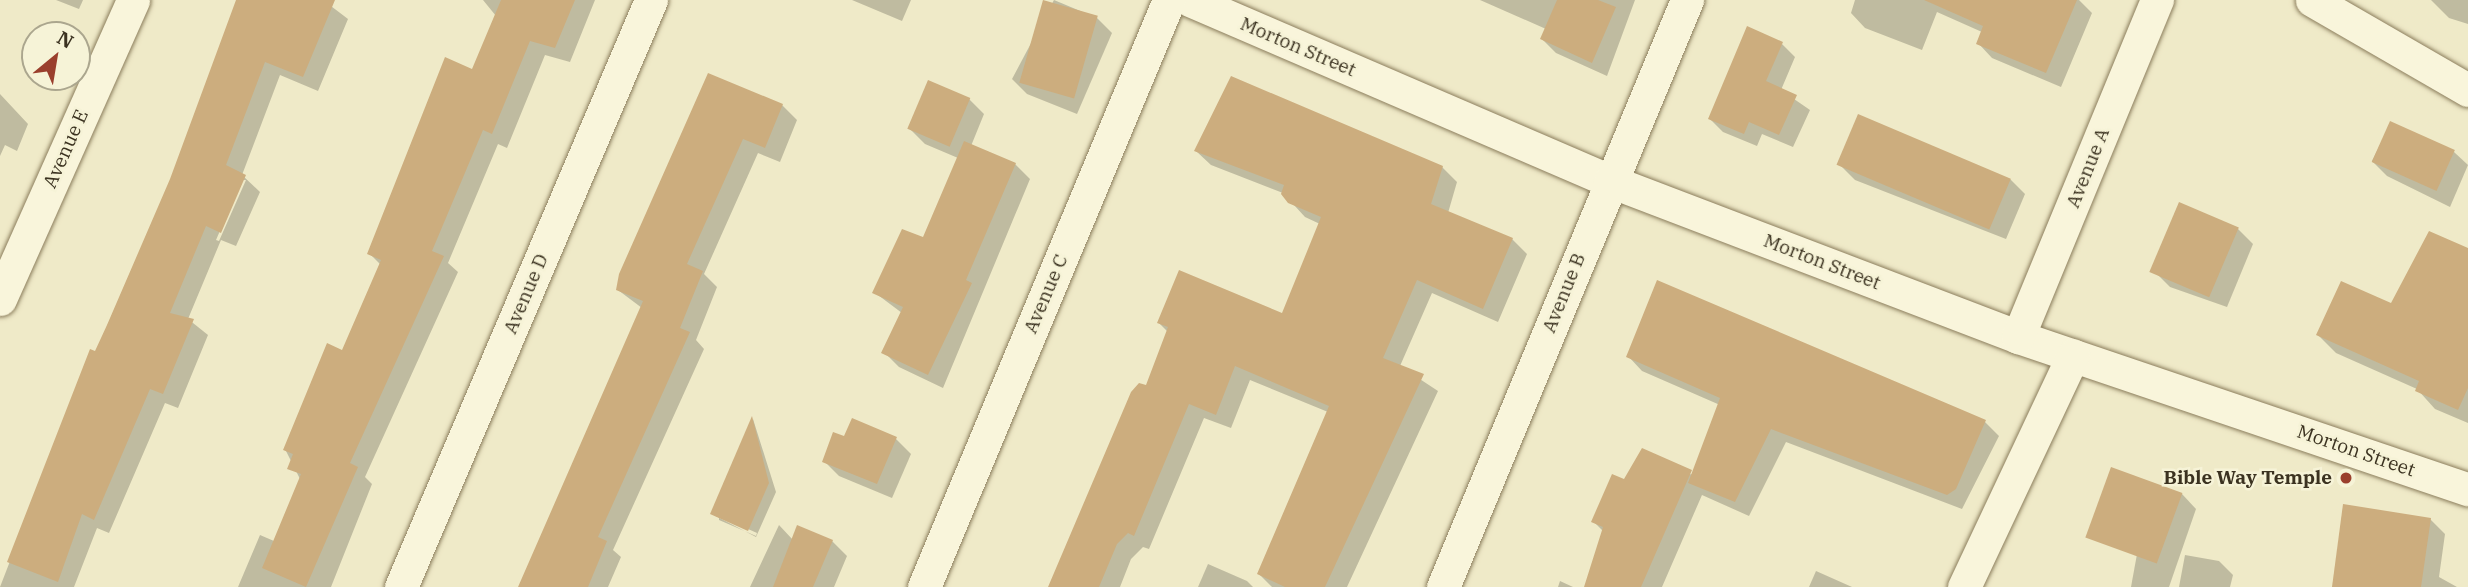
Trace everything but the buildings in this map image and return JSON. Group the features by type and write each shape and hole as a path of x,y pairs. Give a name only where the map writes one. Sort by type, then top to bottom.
{"street":[{"name":"Avenue E","path":"0,299 133,0"},
{"name":"Avenue D","path":"401,587 651,0"},
{"name":"Avenue C","path":"924,587 1169,0"},
{"name":"Morton Street","path":"1189,0 1611,181 2018,337 2468,489"},
{"name":"Avenue B","path":"1443,587 1687,0"},
{"name":"Avenue A","path":"2018,337 2157,0"},
{"path":"2312,0 2468,90"},
{"path":"1964,587 2073,355"}],"place":[{"name":"Bible Way Temple","path":"2346,478"}]}
